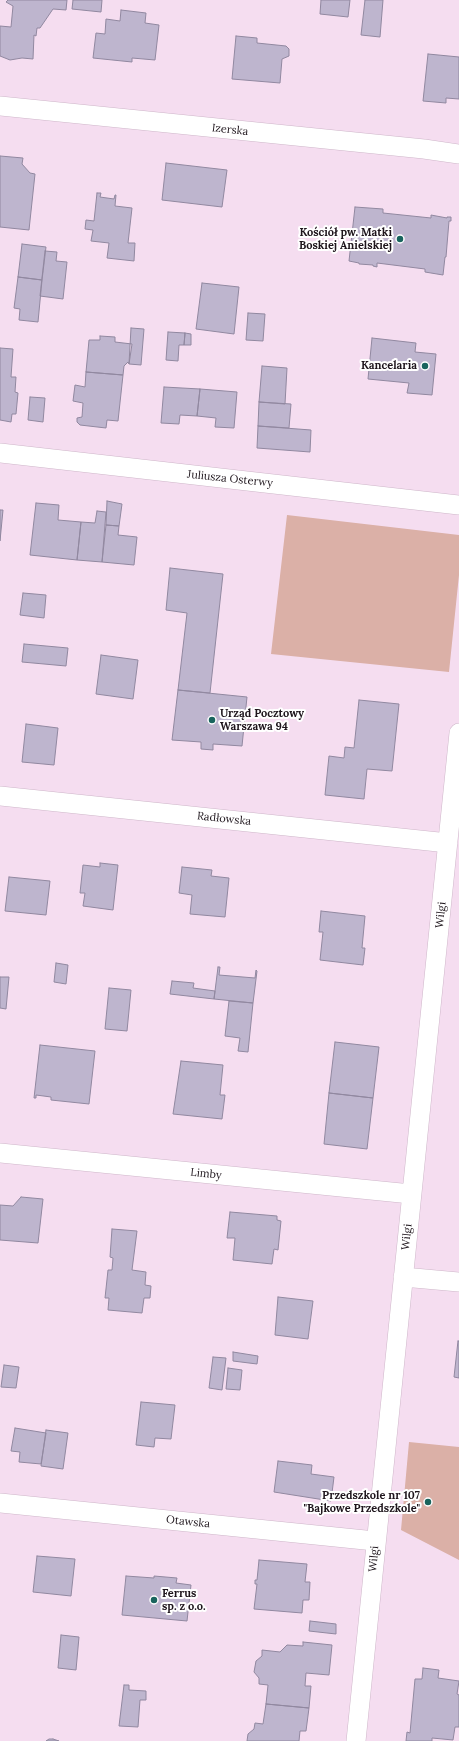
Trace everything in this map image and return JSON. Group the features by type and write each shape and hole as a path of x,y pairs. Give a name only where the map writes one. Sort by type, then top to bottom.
{"street":[{"name":"Izerska","path":"0,106 459,154"},
{"name":"Juliusza Osterwy","path":"0,453 459,505"},
{"name":"Wilgi","path":"356,1741 375,1541 459,733"},
{"name":"Radłowska","path":"0,796 448,843"},
{"name":"Limby","path":"0,1153 412,1194"},
{"path":"403,1276 459,1282"},
{"name":"Otawska","path":"0,1503 375,1541"}],"shaded area":[{"path":"287,515 459,535 459,575 449,672 271,654"},
{"path":"409,1442 459,1447 459,1560 401,1530"}],"building":[{"path":"8,0 67,0 66,10 53,9 40,28 37,28 36,36 34,35 33,59 22,58 10,60 0,56 0,26 11,27 13,6 6,2"},
{"path":"73,0 102,0 101,12 72,9"},
{"path":"321,0 350,0 348,17 320,14"},
{"path":"365,0 383,0 380,37 361,35"},
{"path":"121,10 146,13 145,23 159,25 155,60 132,58 132,62 93,58 96,33 105,34 106,19 120,21"},
{"path":"236,36 257,38 257,43 286,46 289,49 289,56 282,59 280,83 232,79"},
{"path":"428,54 459,57 459,99 446,98 446,103 423,101"},
{"path":"0,156 23,158 22,164 30,173 35,174 29,230 0,227"},
{"path":"166,163 227,170 222,207 162,200"},
{"path":"97,193 101,193 100,197 114,199 116,195 115,206 132,208 128,243 135,243 134,261 107,258 109,243 91,241 93,230 85,229 86,220 94,221"},
{"name":"Kościół pw. Matki Boskiej Anielskiej","path":"355,207 383,209 383,213 431,218 431,215 447,218 451,217 451,221 449,221 443,275 425,272 425,269 377,263 377,267 349,261"},
{"path":"22,244 46,247 42,280 18,277"},
{"path":"45,251 57,252 56,261 67,262 63,299 40,296"},
{"path":"18,277 42,280 38,322 19,320 20,309 14,308"},
{"path":"202,283 239,287 234,334 196,329"},
{"path":"248,313 265,314 263,341 246,340"},
{"path":"131,328 144,329 141,365 129,364"},
{"path":"168,332 185,333 184,345 179,345 178,361 166,360"},
{"path":"185,333 191,334 191,345 184,345"},
{"path":"100,336 115,337 115,342 132,344 129,364 128,362 124,366 123,375 86,372 89,340 100,340"},
{"path":"372,338 416,343 415,352 436,354 432,395 407,393 409,383 368,379"},
{"path":"0,348 13,349 11,377 16,377 15,392 18,393 16,414 12,414 11,422 0,420"},
{"path":"262,366 287,368 285,404 259,402"},
{"path":"86,372 123,375 118,421 107,420 106,428 80,425 77,422 77,418 82,417 83,403 73,401 75,385 85,387"},
{"path":"164,387 200,389 197,416 180,415 179,424 161,423"},
{"path":"200,389 237,392 234,428 215,427 216,418 197,416"},
{"path":"30,397 45,398 43,422 28,420"},
{"path":"259,402 291,404 289,428 258,426"},
{"path":"258,426 311,430 310,452 257,448"},
{"path":"107,501 122,504 119,526 106,525"},
{"path":"36,503 59,505 58,520 81,522 77,560 30,555"},
{"path":"0,510 3,510 0,541"},
{"path":"97,511 106,512 102,562 77,560 81,522 95,523"},
{"path":"106,525 119,526 118,535 137,537 134,565 102,562"},
{"path":"170,568 223,574 210,693 178,690 187,613 166,610"},
{"path":"23,593 46,595 44,618 20,615"},
{"path":"24,644 68,648 66,666 22,662"},
{"path":"101,655 138,660 133,699 96,694"},
{"path":"178,690 247,697 242,746 213,744 213,750 201,749 201,742 172,740"},
{"path":"359,700 399,704 392,771 367,769 364,799 325,795 329,756 344,758 345,747 354,748"},
{"path":"26,724 58,728 54,765 22,762"},
{"path":"100,863 118,865 113,910 83,906 85,893 80,893 83,865 100,867"},
{"path":"182,867 212,870 211,876 229,878 225,917 190,914 192,895 179,893"},
{"path":"9,877 50,881 46,915 5,911"},
{"path":"321,911 365,916 362,948 365,948 363,965 320,960 323,932 319,932"},
{"path":"56,963 68,965 66,984 54,982"},
{"path":"218,967 220,967 219,975 255,978 256,970 257,971 253,1003 214,999"},
{"path":"0,977 9,977 6,1009 0,1008"},
{"path":"172,981 194,983 193,988 215,991 214,999 170,994"},
{"path":"109,988 131,990 127,1031 105,1029"},
{"path":"229,1001 253,1003 248,1052 238,1051 240,1038 225,1036"},
{"path":"335,1042 379,1047 373,1098 329,1093"},
{"path":"40,1045 95,1051 89,1104 51,1100 51,1097 36,1095 36,1098 34,1098"},
{"path":"181,1061 223,1065 220,1095 225,1095 222,1119 173,1114"},
{"path":"329,1093 373,1098 367,1149 324,1144"},
{"path":"21,1197 43,1199 38,1243 0,1240 0,1205 13,1206"},
{"path":"230,1212 277,1216 277,1220 281,1221 278,1250 274,1249 272,1264 233,1260 235,1238 227,1238"},
{"path":"112,1229 137,1231 132,1270 146,1272 145,1285 151,1286 150,1298 144,1298 142,1313 108,1310 109,1298 105,1298 108,1270 112,1270 113,1258 110,1257"},
{"path":"278,1297 313,1301 308,1339 275,1335"},
{"path":"459,1341 459,1378 454,1377"},
{"path":"233,1352 258,1356 257,1364 233,1361"},
{"path":"213,1357 226,1358 222,1390 209,1388"},
{"path":"4,1365 19,1367 16,1388 1,1387"},
{"path":"228,1368 242,1370 240,1390 226,1389"},
{"path":"141,1402 175,1405 171,1439 155,1438 154,1447 136,1445"},
{"path":"15,1428 46,1433 41,1464 19,1462 20,1452 11,1451"},
{"path":"46,1430 68,1433 63,1469 41,1466"},
{"path":"278,1461 312,1465 311,1474 334,1477 331,1501 274,1492"},
{"path":"37,1556 75,1559 71,1596 33,1592"},
{"path":"259,1560 307,1564 305,1582 310,1582 309,1600 303,1600 302,1613 254,1609 257,1584 255,1584 255,1580 257,1580"},
{"path":"126,1576 177,1578 176,1583 191,1585 187,1621 122,1615"},
{"path":"310,1621 336,1624 336,1634 309,1631"},
{"path":"61,1635 79,1637 76,1670 58,1668"},
{"path":"303,1642 332,1645 329,1675 306,1673 305,1686 311,1686 309,1708 266,1704 268,1685 259,1684 259,1678 254,1672 256,1661 262,1656 262,1650 280,1652 287,1645 303,1646"},
{"path":"423,1668 439,1670 438,1678 459,1681 457,1694 459,1695 459,1727 455,1727 453,1740 432,1738 432,1741 406,1741 407,1732 410,1733 415,1679 422,1679"},
{"path":"124,1685 129,1685 129,1690 146,1691 146,1700 140,1700 138,1727 119,1726"},
{"path":"266,1704 309,1708 306,1731 300,1731 299,1741 247,1741 248,1734 254,1729 255,1723 263,1724"},
{"path":"49,1739 59,1741 46,1741"}],"place":[{"name":"Kościół pw. Matki Boskiej Anielskiej","path":"400,239"},
{"name":"Kancelaria","path":"425,366"},
{"name":"Urząd Pocztowy Warszawa 94","path":"212,720"},
{"name":"Przedszkole nr 107 \"Bajkowe Przedszkole\"","path":"428,1502"},
{"name":"Ferrus sp. z o.o.","path":"154,1600"}]}
